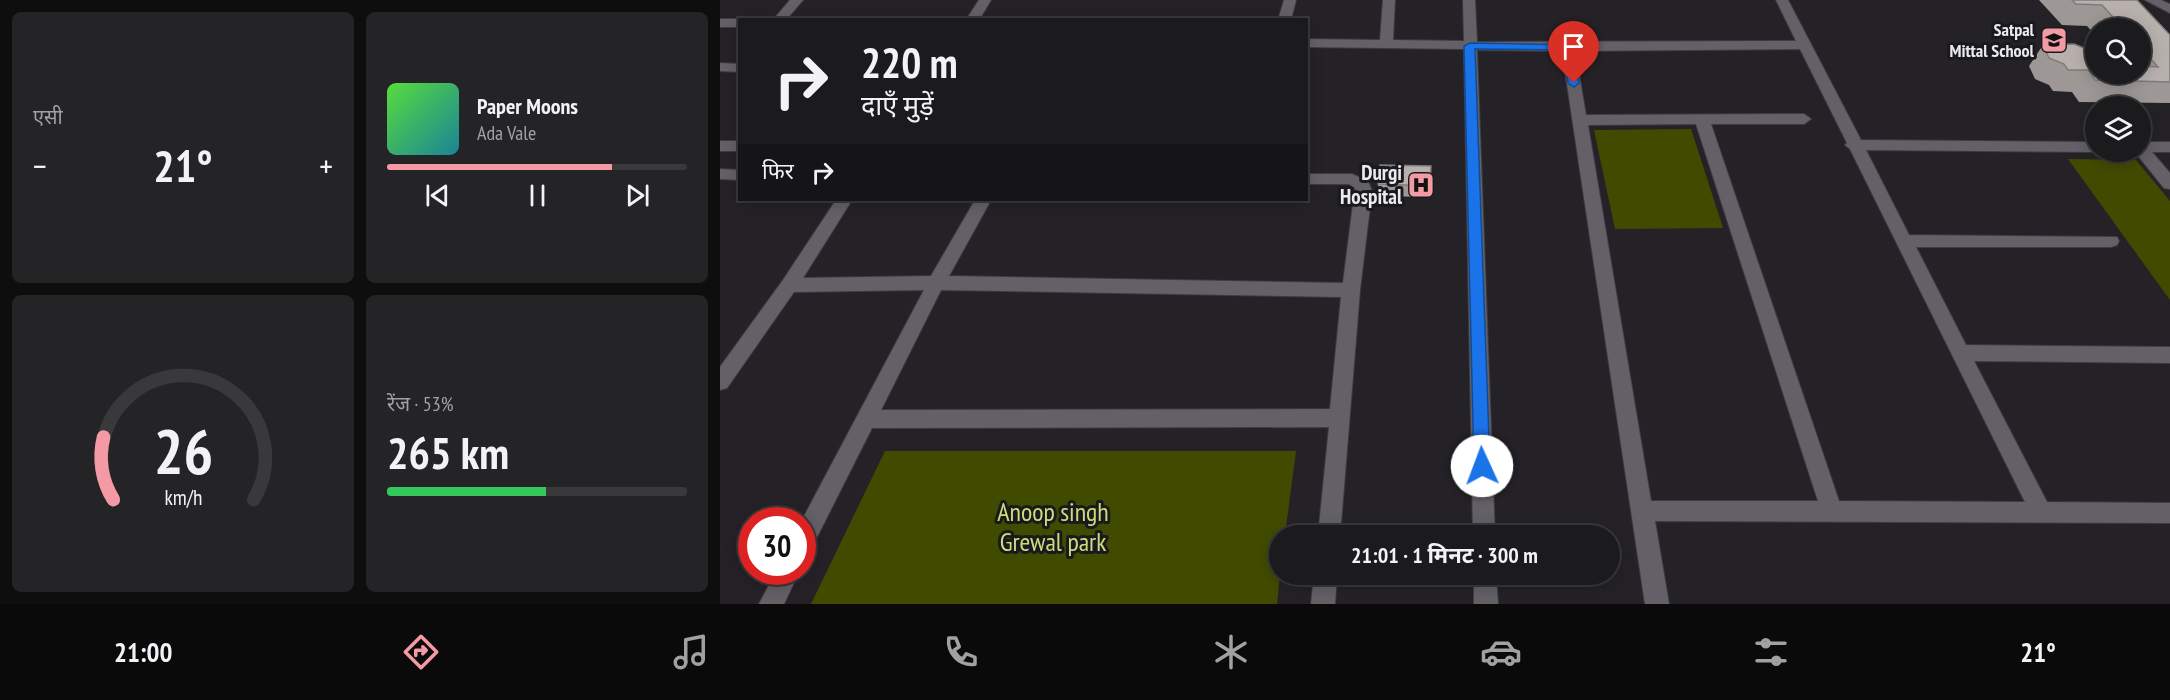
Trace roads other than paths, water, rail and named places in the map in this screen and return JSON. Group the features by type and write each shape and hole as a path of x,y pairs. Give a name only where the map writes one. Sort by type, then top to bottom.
{"street":[{"path":"781,18 796,0"},
{"path":"973,18 985,0"},
{"path":"1285,18 1290,0"},
{"path":"1386,45 1389,0"},
{"path":"1470,0 1484,525"},
{"path":"1782,0 2040,510"},
{"path":"2151,0 2170,9"},
{"path":"720,23 738,23"},
{"path":"1308,43 1568,47 1803,45"},
{"path":"1568,47 1657,604"},
{"path":"720,67 738,68"},
{"path":"1702,119 1832,512"},
{"path":"1579,120 1804,119"},
{"path":"1854,145 2085,147"},
{"path":"720,146 738,146"},
{"path":"2170,147 2140,147 2170,184"},
{"path":"1308,179 1352,179 1362,185 1364,191 1351,290 1330,525"},
{"path":"720,382 789,285 843,201"},
{"path":"816,516 936,284 982,201"},
{"path":"1903,240 2111,241"},
{"path":"789,285 936,284 1351,290"},
{"path":"1960,353 2170,355"},
{"path":"866,418 1339,418"},
{"path":"1642,511 2040,510 2170,513"},
{"path":"771,604 781,585"},
{"path":"1323,604 1325,585"},
{"path":"1485,585 1486,604"}],"place":[{"name":"Satpal Mittal School","path":"2054,40"},
{"name":"Durgi Hospital","path":"1421,185"}],"park label":[{"name":"Anoop singh Grewal park","path":"1053,527"}]}
